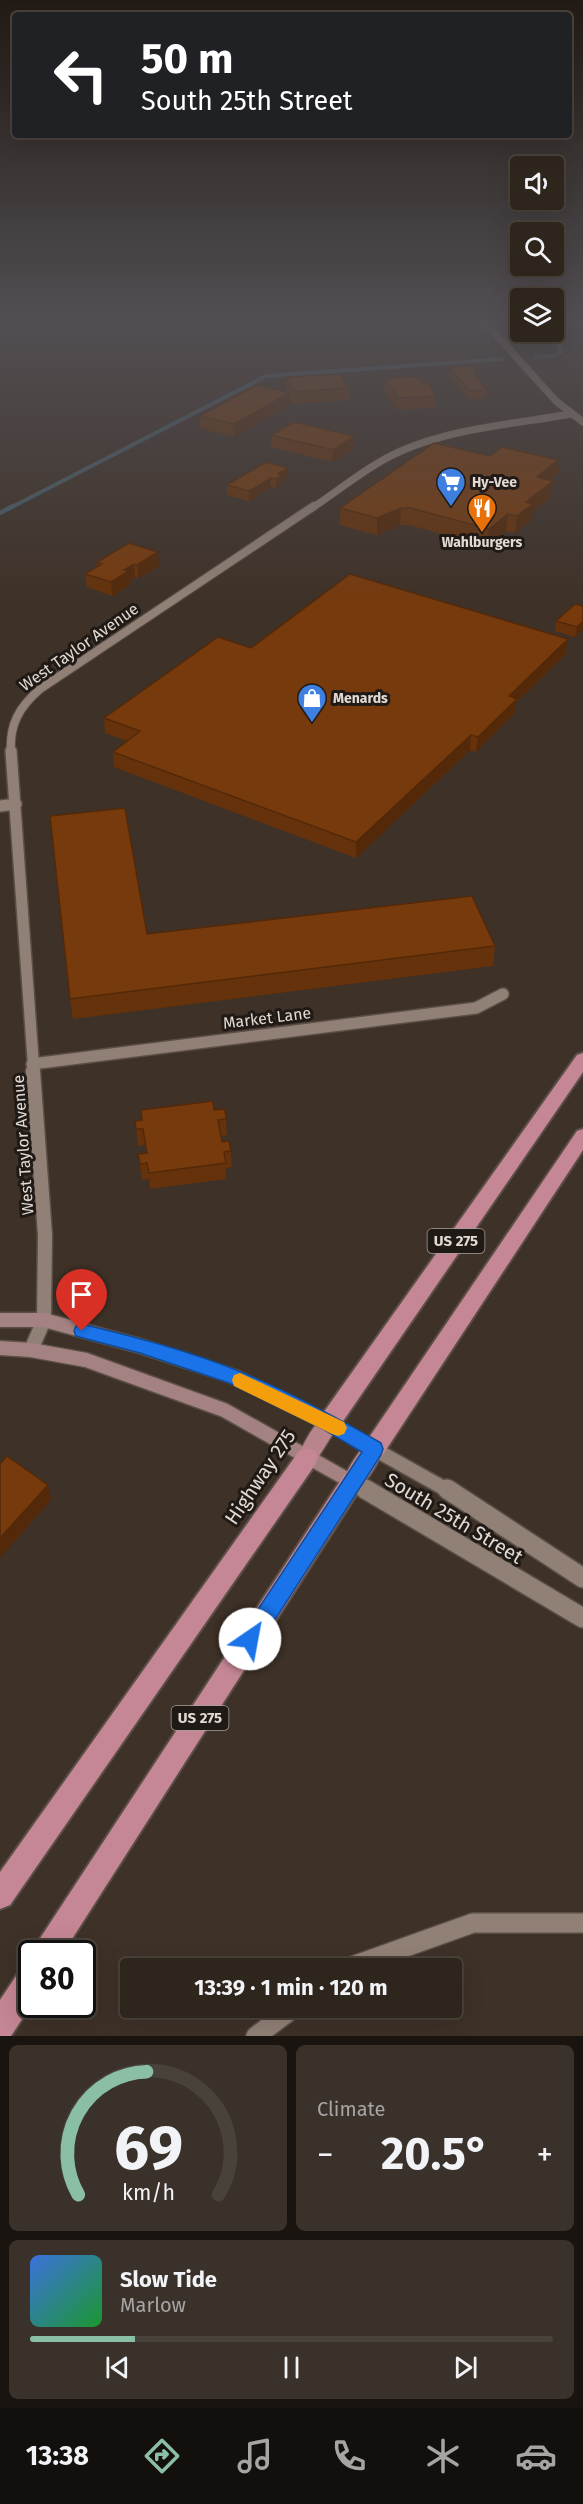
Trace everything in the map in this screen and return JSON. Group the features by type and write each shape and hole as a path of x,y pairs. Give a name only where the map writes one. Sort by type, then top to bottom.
{"highway":[{"name":"Highway 275","path":"329,1423 583,1059"},
{"name":"US 275","path":"374,1449 583,1136"},
{"name":"Highway 275","path":"0,1895 307,1458"},
{"name":"US 275","path":"55,1940 352,1482"},
{"path":"0,2026 18,1998"}],"main road":[{"name":"South 25th Street","path":"0,1320 44,1320 140,1346 235,1377 329,1423 374,1449"},
{"name":"South 25th Street","path":"0,1348 32,1350 86,1360 224,1410 352,1482"},
{"name":"Highway 275","path":"307,1458 329,1423"},
{"name":"US 275","path":"352,1482 374,1449"}],"street":[{"name":"West Taylor Avenue","path":"32,1350 44,1320 45,1235 10,738 14,719 24,703 40,688 354,480 400,452 464,432 565,415"},
{"path":"0,806 16,804"},
{"name":"Market Lane","path":"32,1064 465,1010 476,1008 503,994"},
{"name":"South 25th Street","path":"374,1449 440,1485 583,1578"},
{"name":"South 25th Street","path":"352,1482 583,1618"},
{"path":"375,1958 473,1923 583,1923"},
{"path":"256,2036 280,2018"}],"building":[{"path":"202,415 250,415 234,424 200,416"},
{"path":"294,422 354,436 333,450 271,435"},
{"name":"Hy-Vee","path":"434,443 490,456 502,447 558,460 537,477 553,481 526,502 533,504 517,516 508,514 489,529 410,508 401,508 377,518 340,508"},
{"path":"266,462 288,468 278,474 283,475 276,479 271,478 249,491 227,485"},
{"path":"129,543 158,552 124,570 129,571 111,582 85,574 102,564 97,562"},
{"name":"Menards","path":"350,574 568,639 509,696 517,699 478,737 471,735 356,842 113,752 140,731 104,718 218,637 251,648"},
{"path":"575,604 583,606 583,621 577,627 556,621"},
{"path":"125,808 147,934 472,896 495,946 70,999 50,816"},
{"path":"213,1101 214,1110 225,1109 226,1119 218,1120 222,1142 229,1141 231,1151 224,1152 226,1163 149,1173 147,1163 140,1164 138,1154 147,1153 143,1129 136,1129 135,1121 142,1120 141,1110"},
{"path":"7,1456 48,1485 0,1538 0,1464"}],"waterway":[{"path":"10,508 190,415"},
{"path":"0,513 13,506"}],"slow traffic":[{"path":"240,1380 338,1428"}],"place":[{"name":"Hy-Vee","path":"451,508"},
{"name":"Wahlburgers","path":"482,534"},
{"name":"Menards","path":"312,724"}],"route":[{"path":"82,1331 140,1346 235,1377 329,1423 374,1449 250,1639"}]}
